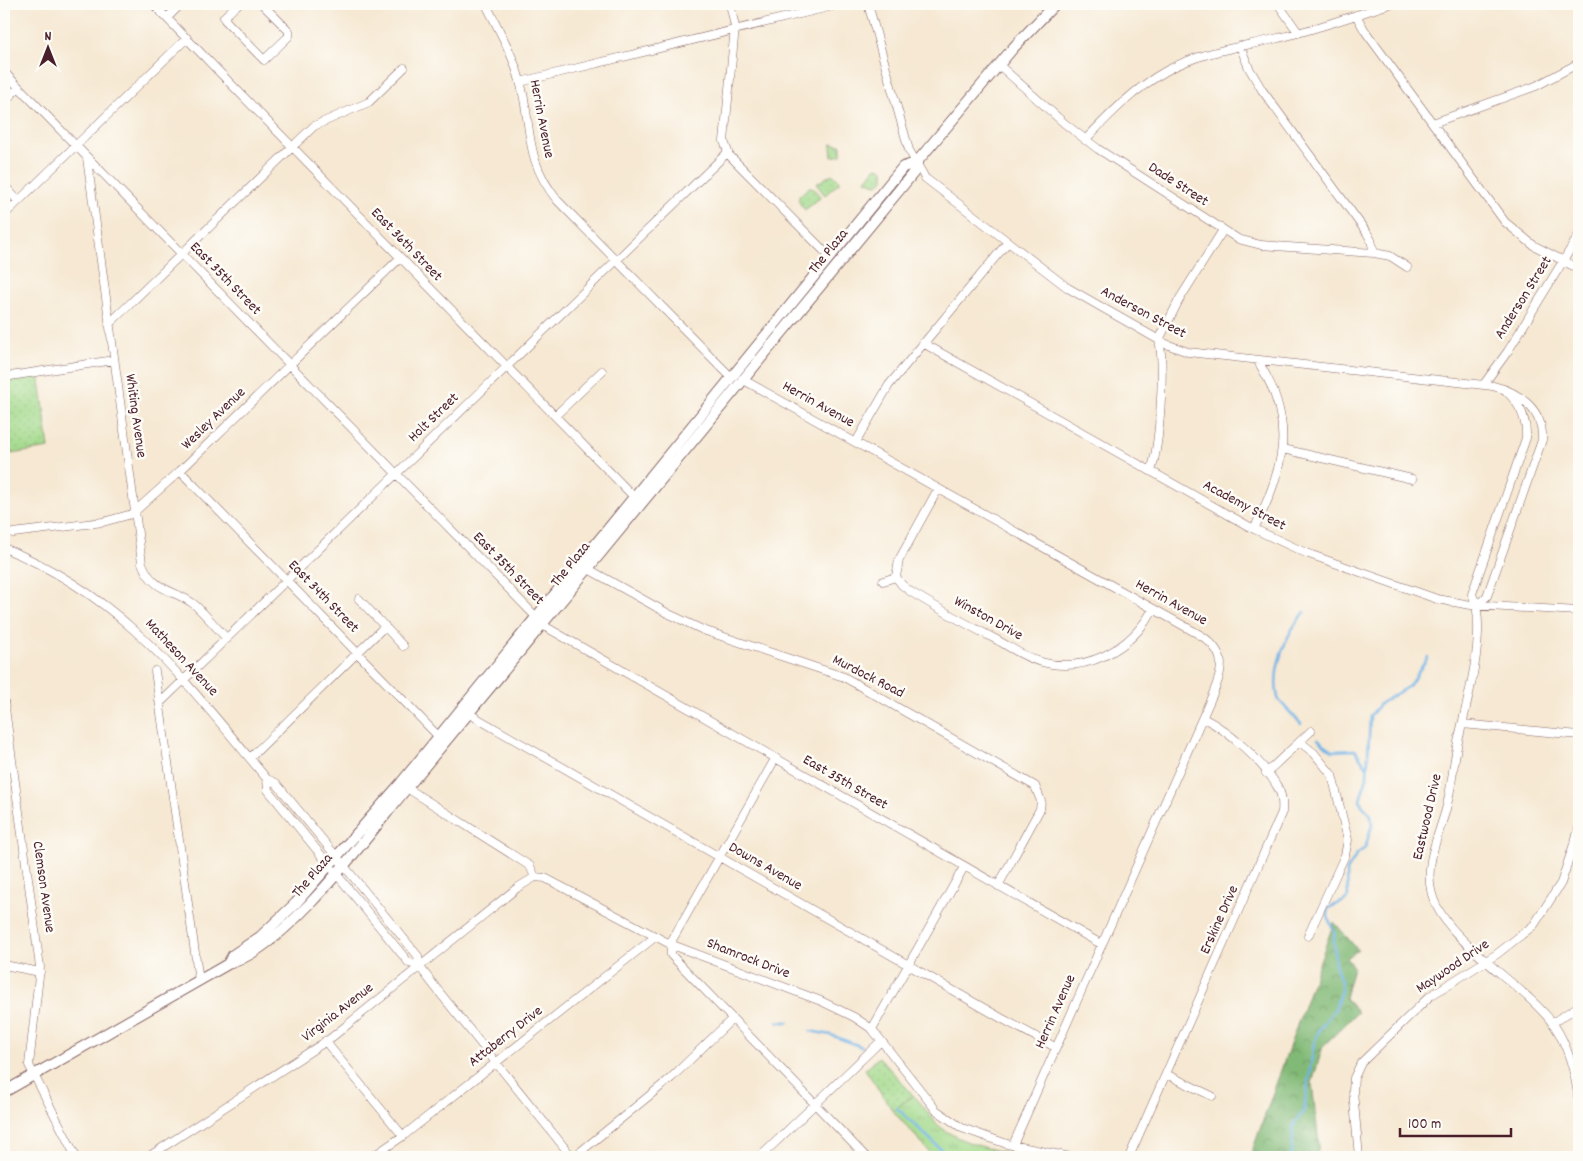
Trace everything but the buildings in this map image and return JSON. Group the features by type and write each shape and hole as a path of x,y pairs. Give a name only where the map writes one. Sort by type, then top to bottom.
{"main road":[{"name":"The Plaza","path":"4,1092 228,964 233,955 281,919 333,869 737,379 914,172 916,163 999,65 1055,4"},
{"name":"The Plaza","path":"737,379 830,257 903,167 916,163"},
{"name":"The Plaza","path":"340,860 407,788 442,739"}],"street":[{"name":"East 36th Street","path":"153,4 637,500"},
{"path":"167,18 181,4"},
{"path":"238,4 224,17 225,20 264,60 290,36 289,32 262,4"},
{"name":"Herrin Avenue","path":"486,4 509,51 520,82 532,153 539,175 557,200 737,379 856,442 1153,608 1205,638 1219,655 1221,676 1013,1145"},
{"path":"730,4 734,30 724,141 727,153 830,257"},
{"path":"520,82 840,4"},
{"name":"Anderson Street","path":"868,4 909,149 925,178 1068,288 1159,340 1188,352 1484,384 1505,355 1579,235"},
{"path":"1278,4 1298,32"},
{"path":"1085,140 1124,101 1156,77 1200,56 1298,32 1390,4"},
{"path":"1356,14 1365,31 1505,222 1533,245 1562,262 1579,269"},
{"path":"4,215 187,38"},
{"path":"1240,46 1249,68 1262,90 1371,240 1374,253"},
{"path":"1433,123 1536,86 1579,64"},
{"name":"Dade Street","path":"999,65 1085,140 1238,239 1258,245 1374,253 1390,256 1407,267"},
{"path":"109,324 294,148 314,126 369,102 404,68"},
{"name":"East 35th Street","path":"4,72 539,620 558,635 1101,944"},
{"path":"4,102 18,88"},
{"name":"Holt Street","path":"160,702 727,153"},
{"name":"Whiting Avenue","path":"87,158 140,556 150,579 163,589 194,604 227,639"},
{"path":"4,185 18,201"},
{"path":"1151,471 1157,443 1162,356 1159,340 1179,300 1223,230"},
{"path":"856,442 889,385 1008,242"},
{"name":"Wesley Avenue","path":"13,533 123,519 134,513 180,471 400,258"},
{"name":"Academy Street","path":"924,343 1254,529 1306,553 1423,595 1454,603 1579,611"},
{"path":"4,377 114,360"},
{"path":"1254,529 1276,480 1282,450 1278,404 1257,360"},
{"path":"555,416 602,371"},
{"name":"Eastwood Drive","path":"1478,605 1487,596 1542,440 1540,423 1533,410 1514,392 1484,384"},
{"name":"Eastwood Drive","path":"1500,387 1519,406 1525,423 1526,438 1472,594 1478,605 1474,672 1448,801 1431,858 1430,884 1434,901 1441,914 1486,960 1538,1007 1552,1023 1566,1046 1572,1064 1579,1103"},
{"path":"1282,450 1412,479"},
{"name":"East 34th Street","path":"180,471 442,739"},
{"path":"884,581 896,577 899,560 938,489"},
{"name":"Matheson Avenue","path":"4,548 66,580 111,609 152,644 184,679 267,779 276,782 418,956 419,966 573,1157"},
{"name":"Murdock Road","path":"583,566 696,627 844,677 1035,786 1041,802 1040,809 998,886"},
{"name":"Winston Drive","path":"896,577 902,585 913,593 995,639 1030,658 1055,664 1086,662 1110,653 1136,634 1153,608"},
{"path":"359,599 403,646"},
{"path":"250,758 385,626"},
{"path":"155,671 199,981"},
{"name":"Clemson Avenue","path":"4,701 40,972 29,1056 33,1076"},
{"name":"Downs Avenue","path":"465,711 1056,1046"},
{"name":"Erskine Drive","path":"1129,1157 1281,818 1282,796 1277,785 1224,729 1203,718"},
{"path":"1462,724 1579,735"},
{"path":"1266,772 1311,732"},
{"path":"1300,742 1319,758 1332,776 1348,840 1345,855 1308,936"},
{"path":"775,759 670,944 673,959 866,1157"},
{"name":"Matheson Avenue","path":"267,779 268,790 409,963 419,966"},
{"name":"Shamrock Drive","path":"407,788 530,866 535,877 545,878 670,944 821,1001 854,1017 872,1029 925,1098 943,1116 970,1131 1013,1145 1070,1157"},
{"name":"Maywood Drive","path":"1359,1157 1353,1091 1354,1078 1360,1063 1430,996 1528,930 1541,916 1566,873 1579,829"},
{"path":"872,1029 964,867"},
{"name":"Virginia Avenue","path":"148,1157 326,1041 521,884 535,877"},
{"name":"Attaberry Drive","path":"372,1157 403,1136 655,937"},
{"path":"4,965 40,972"},
{"path":"1552,1023 1579,1006"},
{"path":"573,1157 671,1078 732,1019"},
{"path":"760,1157 881,1040"},
{"path":"326,1041 403,1136"},
{"path":"1166,1074 1212,1096"},
{"path":"33,1076 76,1157"}],"green space":[{"path":"832,144 841,145 841,155 832,157"},
{"path":"880,167 884,171 884,179 877,185 866,180 875,168"},
{"path":"832,174 839,180 839,183 825,195 816,184"},
{"path":"809,187 812,187 821,197 805,210 799,201 799,196"},
{"path":"39,372 49,448 4,455 4,377"},
{"path":"1334,922 1358,950 1347,958 1353,967 1345,998 1358,1012 1323,1046 1312,1083 1319,1145 1316,1157 1250,1157"},
{"path":"879,1057 913,1095 893,1111 865,1069"},
{"path":"913,1095 938,1125 947,1132 980,1146 1026,1157 934,1157 893,1111"}],"waterway":[{"path":"1301,724 1281,703 1276,687 1278,664 1286,641 1305,612"},
{"path":"1289,1157 1292,1150 1294,1124 1304,1110 1314,1043 1319,1030 1335,1009 1341,990 1341,982 1335,963 1334,931 1327,911 1348,897 1347,871 1357,854 1365,848 1372,825 1371,815 1360,800 1367,777 1370,716 1381,703 1409,686 1428,657"},
{"path":"1318,739 1332,751 1355,750 1367,767"},
{"path":"778,1022 789,1022"},
{"path":"810,1031 831,1035 862,1047"},
{"path":"896,1107 949,1157"}]}
